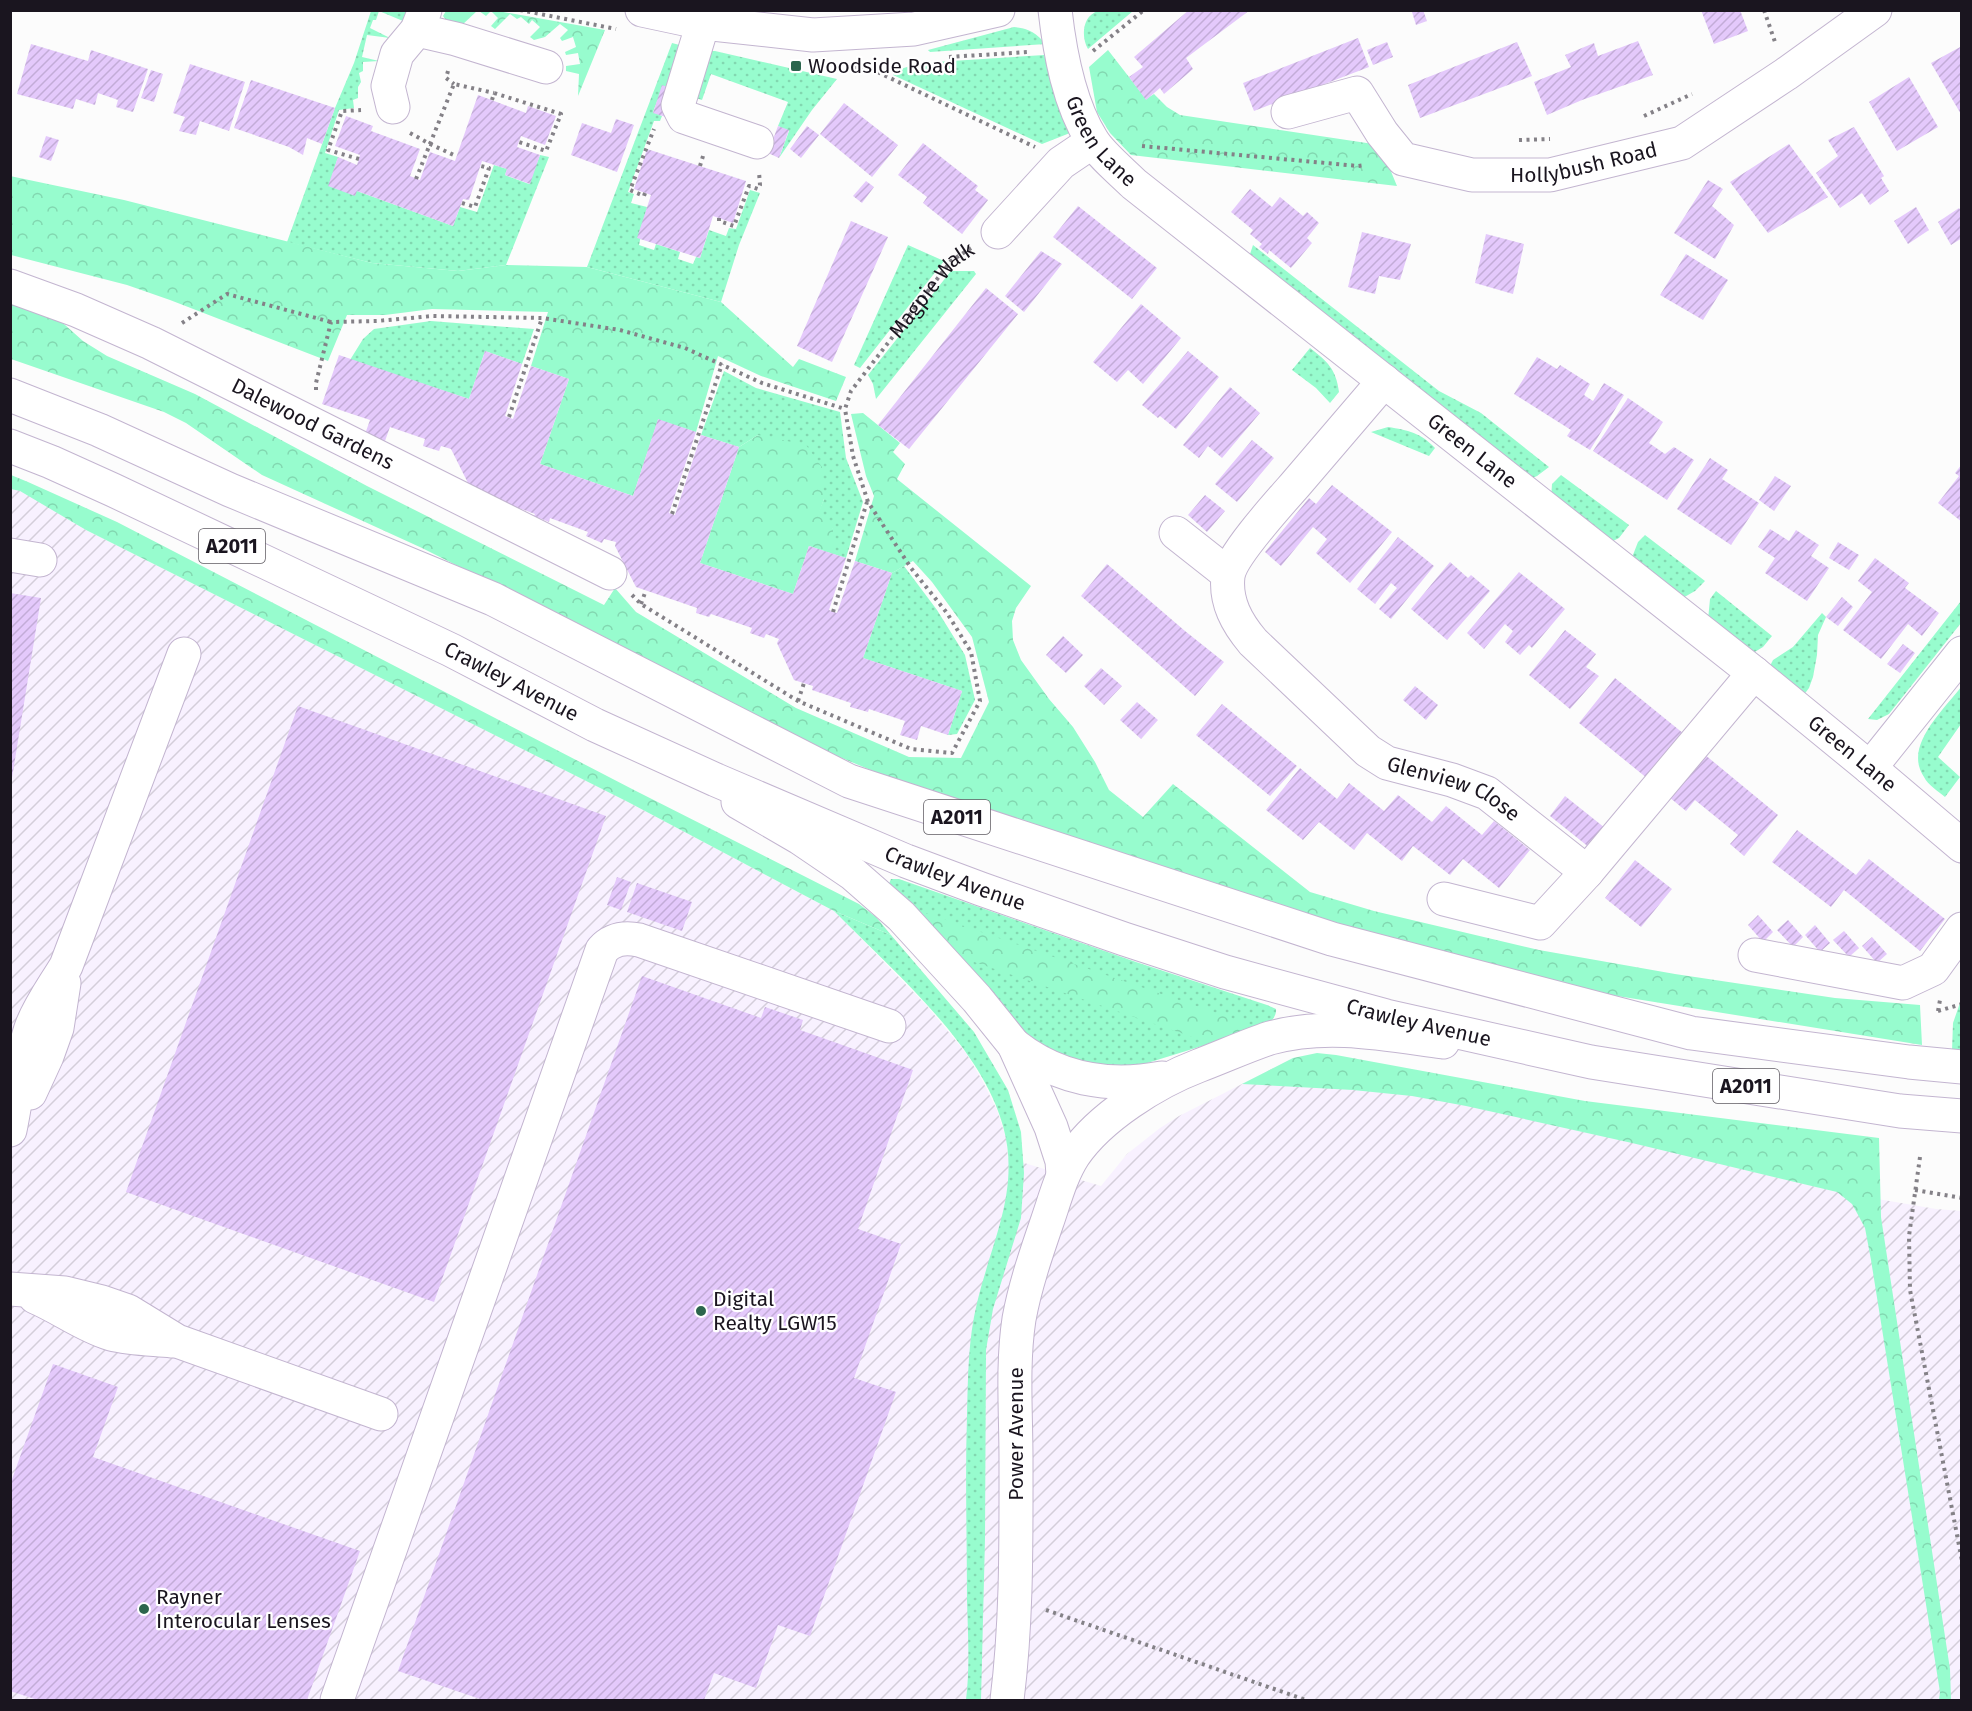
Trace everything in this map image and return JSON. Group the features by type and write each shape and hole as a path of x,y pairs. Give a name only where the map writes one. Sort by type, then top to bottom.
{"street":[{"path":"642,10 703,23 813,35 914,29 998,10"},
{"name":"Green Lane","path":"1055,10 1061,50 1074,103 1092,142 1134,184 1754,673 1962,846"},
{"name":"Hollybush Road","path":"1403,159 1472,176 1550,175 1682,143 1786,74 1860,15"},
{"path":"393,107 388,86 397,54 421,20 456,39 546,67"},
{"path":"703,23 678,105 684,117 757,142"},
{"path":"1288,112 1357,93 1382,133 1403,159"},
{"name":"Magpie Walk","path":"998,232 1060,163 1092,142"},
{"name":"Dalewood Gardens","path":"10,286 76,310 151,343 610,573"},
{"path":"1176,533 1228,574 1258,528 1384,381"},
{"name":"A2011","path":"10,394 99,429 231,490 493,599 849,781 1332,939 1691,1033 1962,1067"},
{"name":"Crawley Avenue","path":"10,446 113,490 413,632 624,739 777,807 981,890 1225,972 1375,1013 1591,1062 1900,1111 1962,1116"},
{"name":"Glenview Close","path":"1228,574 1232,611 1240,627 1368,751 1387,763 1452,780 1487,793 1587,872"},
{"path":"1870,768 1962,653"},
{"path":"10,1130 32,1027 38,1012 66,966 184,654"},
{"path":"1444,899 1540,922 1587,872 1754,673"},
{"path":"624,739 762,815 853,874 901,916 977,999 1014,1045 1059,1147 1063,1175"},
{"path":"1755,955 1903,983 1933,969 1962,929"},
{"path":"343,1699 602,950 622,938 639,940 889,1026"},
{"path":"10,1136 57,1028 66,966"},
{"path":"1063,1175 1076,1152 1102,1125 1139,1096 1170,1077 1271,1038 1329,1029 1370,1032 1591,1062"},
{"path":"1014,1045 1041,1064 1071,1076 1104,1082 1135,1083 1170,1077"},
{"name":"Power Avenue","path":"1008,1701 1016,1581 1016,1342 1029,1277 1063,1175"},
{"path":"16,1290 110,1334 177,1341 381,1414"}],"path":[{"path":"947,57 1061,50 1086,56 1144,10"},
{"path":"861,63 1043,150"},
{"path":"870,68 892,64"},
{"path":"416,179 454,84 494,93 561,114 546,152 519,142"},
{"path":"1644,117 1696,92"},
{"path":"492,100 494,93"},
{"path":"359,159 328,150 342,111 393,107 395,124 456,156"},
{"path":"645,193 644,196 630,190 655,126 681,110"},
{"path":"1515,140 1559,139"},
{"path":"719,218 719,221 734,226 749,186 758,189 760,185 757,142"},
{"path":"1092,142 1358,166 1403,159"},
{"path":"462,203 475,207 489,168 481,166"},
{"name":"Magpie Walk","path":"845,410 851,392 951,261 998,232"},
{"path":"151,343 227,294 331,322 433,316 542,318 620,330 685,348 762,383 845,410 853,456 868,502 911,568 947,613 970,652 980,701 952,753 911,749 798,701 641,604 610,573"},
{"path":"509,417 542,318"},
{"path":"316,427 316,383 331,322"},
{"path":"672,514 722,364"},
{"path":"833,612 868,502"},
{"path":"641,604 646,590"},
{"path":"798,701 804,683"},
{"path":"1938,1011 1962,1004"},
{"path":"1920,1157 1910,1217 1908,1251 1911,1300 1962,1561"},
{"path":"1915,1190 1962,1198"},
{"path":"1040,1608 1306,1701"}],"shaded area":[{"path":"11,489 20,490 86,530 628,802 834,911 927,1006 966,1053 997,1110 1006,1138 1008,1158 1101,1186 1127,1154 1160,1128 1293,1058 1837,1192 1936,1209 1961,1211 1961,1700 11,1700"}],"green space":[{"path":"371,11 379,11 370,28 390,38 367,35 362,57 379,61 363,62 363,71 359,73 361,82 358,87 358,98 353,100 354,108 339,110 325,153 338,157 329,186 357,191 453,226 460,207 477,212 494,165 507,169 505,175 529,184 540,155 549,157 506,265 458,271 372,263 287,242"},
{"path":"379,11 419,11 403,21"},
{"path":"446,11 477,11 462,25 449,24 443,16"},
{"path":"479,11 491,11 486,16"},
{"path":"491,11 498,11 605,30 578,96 579,74 566,71 566,66 580,64 578,53 566,55 565,52 576,47 573,37 562,41 560,38 568,30 560,24 545,37 534,40 530,37 540,27 532,20 529,24 521,17 517,19 510,14 495,29 491,26 498,18"},
{"path":"1098,11 1133,11 1088,49 1084,39 1084,27 1089,17"},
{"path":"1014,27 1032,32 1046,44 930,52 928,50"},
{"path":"672,43 691,48 675,90 663,86 653,112 662,116 660,121 654,121 628,192 634,194 631,203 647,207 639,245 654,250 656,244 680,252 678,259 693,264 696,257 700,258 709,230 726,236 729,228 736,229 750,190 760,193 739,245 721,302 587,267"},
{"path":"1108,50 1146,99 1154,94 1167,107 1180,115 1380,145 1397,186 1131,155 1110,133 1097,112 1089,67"},
{"path":"708,51 837,79 812,110 779,158 789,131 778,126 788,102 711,74 702,100 696,98"},
{"path":"1044,55 1070,133 1042,144 893,75 894,71 920,63"},
{"path":"10,176 124,200 372,263 458,271 506,265 587,267 721,302 793,367 799,359 846,377 836,401 761,376 718,356 696,432 658,420 633,496 540,464 569,379 531,366 548,312 432,309 385,315 347,315 328,361 127,285 11,255"},
{"path":"908,245 944,261 860,368 854,365"},
{"path":"1253,245 1439,391 1481,413 1549,467 1528,480 1250,254"},
{"path":"951,271 974,271 976,274 876,399 873,384 868,375"},
{"path":"11,296 46,308 83,341 107,356 195,394 367,486 604,605 615,588 636,612 796,708 909,757 961,758 989,702 972,637 932,582 913,561 892,573 855,561 874,496 866,476 851,414 863,413 900,443 893,452 905,464 897,479 1031,586 1016,608 1012,621 1013,640 1021,660 1073,727 1109,790 1143,817 1173,784 1310,892 1374,911 1539,950 1675,974 1835,998 1920,1005 1922,1045 1611,995 1360,934 897,781 787,732 422,548 262,475 186,423 164,412 11,359"},
{"path":"431,321 534,329 522,364 485,351 469,399 350,360 363,339 374,329"},
{"path":"1310,348 1326,362 1336,377 1339,392 1330,403 1316,388 1292,370"},
{"path":"724,371 756,388 840,412 846,458 863,502 846,558 833,554 833,529 817,516 824,499 758,435 739,447 701,435"},
{"path":"1388,427 1414,433 1435,448 1429,456 1371,432"},
{"path":"758,435 806,445 822,467 824,499 818,516 830,522 833,529 833,554 809,546 793,594 700,563 739,447"},
{"path":"11,475 117,522 859,904 876,917 891,935 834,911 628,802 86,530 20,491 11,489"},
{"path":"1561,475 1629,525 1619,538 1609,543 1551,499 1552,484"},
{"path":"1645,535 1705,581 1695,591 1681,599 1631,560 1638,542"},
{"path":"904,566 937,610 965,655 975,700 957,734 948,735 962,691 863,658 892,573"},
{"path":"1716,591 1772,636 1763,647 1753,653 1708,620 1710,599"},
{"path":"1961,601 1961,623 1889,714 1877,720 1868,719"},
{"path":"1822,613 1826,617 1818,635 1813,677 1803,696 1769,668 1773,660 1793,647"},
{"path":"1961,687 1961,724 1938,757 1960,777 1945,797 1926,780 1919,765 1918,753 1928,729"},
{"path":"891,879 899,879 1267,1005 1276,1009 1275,1015 1269,1023 1260,1028 1141,1065 1124,1067 1067,1060 1033,1042 888,886"},
{"path":"900,904 1260,1028 1213,1044 945,952"},
{"path":"834,911 891,935 974,1032 1008,1090 1021,1132 1024,1173 1021,1218 993,1309 986,1350 981,1700 966,1700 968,1373 974,1317 1006,1194 1008,1150 1003,1126 992,1096 955,1038 932,1010"},
{"path":"1961,1000 1961,1052 1952,1051 1953,1023"},
{"path":"1317,1053 1585,1101 1879,1138 1881,1217 1950,1669 1951,1700 1939,1700 1940,1692 1871,1260 1865,1228 1852,1204 1837,1192 1466,1106 1412,1096 1353,1090 1242,1084 1293,1058"}],"building":[{"path":"1189,10 1250,10 1186,58 1193,69 1164,94 1160,88 1146,100 1129,77 1143,67 1134,57"},
{"path":"1423,10 1427,21 1416,25 1412,12"},
{"path":"1701,10 1740,10 1748,31 1714,44"},
{"path":"1358,38 1369,67 1254,111 1243,83"},
{"path":"1638,41 1653,75 1547,115 1534,82 1571,67 1565,55 1594,43 1598,56"},
{"path":"1387,42 1393,57 1373,65 1367,50"},
{"path":"1517,42 1532,76 1420,118 1408,85"},
{"path":"31,44 88,61 91,50 148,69 133,112 116,107 118,100 98,93 95,105 76,99 73,109 17,94"},
{"path":"1962,46 1962,116 1931,63"},
{"path":"190,64 245,82 229,131 200,121 196,135 179,131 185,117 173,113"},
{"path":"151,70 163,74 154,102 141,98"},
{"path":"1909,77 1938,127 1897,151 1869,102"},
{"path":"251,80 335,108 322,144 307,138 303,155 289,147 234,128"},
{"path":"662,85 675,90 666,117 653,113"},
{"path":"478,95 526,113 528,106 556,116 545,145 521,136 517,147 540,155 530,184 505,175 507,169 482,161 469,200 463,199 453,226 357,191 355,196 328,186 338,157 357,165 360,155 335,146 346,116 373,126 371,131 420,149 410,176 420,180 430,152 455,161"},
{"path":"844,103 898,145 872,177 820,134"},
{"path":"616,119 634,125 617,172 571,155 582,123 611,133"},
{"path":"778,126 789,130 779,158 768,153"},
{"path":"807,126 819,135 801,158 790,149"},
{"path":"1854,127 1884,176 1881,178 1889,191 1870,205 1862,193 1840,208 1816,173 1838,156 1828,140"},
{"path":"46,136 59,140 51,161 39,157"},
{"path":"923,143 978,186 975,190 988,200 962,234 923,203 927,197 898,175"},
{"path":"1789,144 1828,197 1768,233 1730,182"},
{"path":"647,149 746,181 733,223 713,216 700,258 637,238 651,195 634,189"},
{"path":"1708,180 1723,189 1712,206 1734,225 1715,259 1674,233"},
{"path":"866,181 874,187 862,203 853,196"},
{"path":"1250,189 1272,207 1280,197 1303,216 1307,212 1319,223 1307,238 1312,243 1291,268 1269,250 1268,254 1259,247 1262,244 1250,234 1253,230 1231,212"},
{"path":"1078,206 1157,268 1132,299 1053,237"},
{"path":"1916,207 1929,230 1908,244 1894,221"},
{"path":"1959,208 1962,213 1962,238 1951,245 1938,222"},
{"path":"851,221 888,237 832,362 797,346"},
{"path":"1362,232 1411,244 1400,280 1379,276 1375,294 1348,287"},
{"path":"1486,234 1524,244 1513,294 1475,283"},
{"path":"1041,251 1062,264 1024,312 1005,296"},
{"path":"1686,254 1728,280 1703,320 1660,295"},
{"path":"986,288 1018,314 909,449 878,425"},
{"path":"1141,304 1181,338 1143,384 1128,370 1117,382 1093,362"},
{"path":"485,351 522,364 505,416 513,419 531,366 569,379 540,464 633,496 658,419 696,432 669,513 675,515 701,435 739,447 700,563 793,594 809,546 846,558 829,610 837,613 855,561 892,573 863,658 962,691 948,735 921,726 917,740 900,735 905,721 869,709 868,712 850,707 851,703 812,690 813,686 794,680 777,643 779,639 766,634 764,638 750,633 752,628 711,614 709,617 696,613 697,608 636,587 615,546 616,542 604,539 602,543 586,536 588,532 550,518 549,522 534,516 535,514 472,491 451,449 441,446 439,451 423,446 425,439 390,427 385,441 365,434 370,420 322,404 339,355 469,399"},
{"path":"1188,351 1219,377 1176,429 1142,405"},
{"path":"1537,357 1557,369 1560,365 1590,384 1584,395 1593,401 1604,383 1624,395 1590,450 1567,436 1571,430 1514,394"},
{"path":"1230,387 1260,413 1222,458 1208,446 1199,458 1183,445"},
{"path":"1628,398 1663,422 1649,443 1665,454 1674,447 1694,460 1667,500 1593,451"},
{"path":"1252,440 1274,458 1237,502 1215,484"},
{"path":"1710,458 1728,470 1722,479 1759,503 1731,545 1677,509"},
{"path":"1962,464 1962,522 1938,503 1959,476 1955,473"},
{"path":"1775,476 1791,486 1774,511 1759,500"},
{"path":"1332,485 1392,532 1350,583 1316,553 1327,539 1313,527 1281,566 1265,552 1309,498 1316,504"},
{"path":"1205,495 1225,511 1207,532 1188,515"},
{"path":"1770,529 1789,541 1796,530 1819,545 1811,556 1829,568 1807,601 1765,573 1775,558 1758,547"},
{"path":"1398,537 1434,566 1391,619 1379,609 1397,588 1391,583 1375,604 1357,589"},
{"path":"1838,542 1859,555 1849,570 1829,558"},
{"path":"1875,558 1909,583 1905,588 1939,613 1922,636 1908,624 1881,659 1843,630 1872,592 1858,581"},
{"path":"1450,562 1468,578 1471,575 1490,591 1447,640 1411,609"},
{"path":"1107,564 1224,662 1195,696 1081,596"},
{"path":"1519,572 1565,609 1532,648 1529,645 1520,655 1505,642 1513,631 1505,624 1484,649 1467,633"},
{"path":"10,593 41,598 12,778 10,778"},
{"path":"1842,597 1853,607 1838,626 1826,617"},
{"path":"1565,630 1596,654 1586,667 1599,676 1570,709 1529,675"},
{"path":"1063,636 1083,655 1066,673 1046,655"},
{"path":"1903,644 1915,653 1900,673 1887,664"},
{"path":"1101,668 1122,686 1104,705 1084,686"},
{"path":"1615,678 1689,738 1653,783 1579,723"},
{"path":"1415,686 1438,705 1426,720 1403,700"},
{"path":"1137,702 1158,720 1141,739 1120,720"},
{"path":"1222,704 1297,766 1270,796 1196,735"},
{"path":"298,706 606,816 434,1302 126,1192"},
{"path":"1704,754 1778,815 1744,856 1730,844 1738,835 1695,800 1686,811 1669,797"},
{"path":"1300,768 1337,799 1349,783 1384,811 1398,795 1432,822 1446,806 1482,835 1494,821 1530,850 1499,888 1463,859 1450,875 1413,846 1402,861 1367,833 1354,850 1319,822 1303,840 1266,810"},
{"path":"1565,796 1610,832 1595,852 1550,816"},
{"path":"1797,830 1856,875 1869,859 1945,919 1920,951 1844,890 1831,907 1772,862"},
{"path":"1635,860 1672,889 1641,927 1605,898"},
{"path":"617,877 631,882 621,910 607,905"},
{"path":"637,883 692,902 682,931 627,912"},
{"path":"1758,915 1773,932 1763,942 1748,925"},
{"path":"1788,920 1803,937 1793,947 1777,930"},
{"path":"1815,925 1830,943 1820,952 1805,935"},
{"path":"1844,931 1859,948 1849,957 1833,940"},
{"path":"1872,937 1887,954 1877,963 1862,946"},
{"name":"Digital Realty LGW15","path":"642,976 761,1018 765,1007 803,1020 800,1030 913,1070 858,1229 901,1244 854,1378 896,1392 810,1636 778,1625 756,1688 714,1673 704,1700 483,1700 398,1671"},
{"path":"53,1364 118,1387 93,1457 360,1551 307,1700 38,1700 10,1691 10,1485"}],"place":[{"name":"Woodside Road","path":"796,66"},
{"name":"Digital Realty LGW15","path":"701,1311"},
{"name":"Rayner Interocular Lenses","path":"144,1609"}]}
